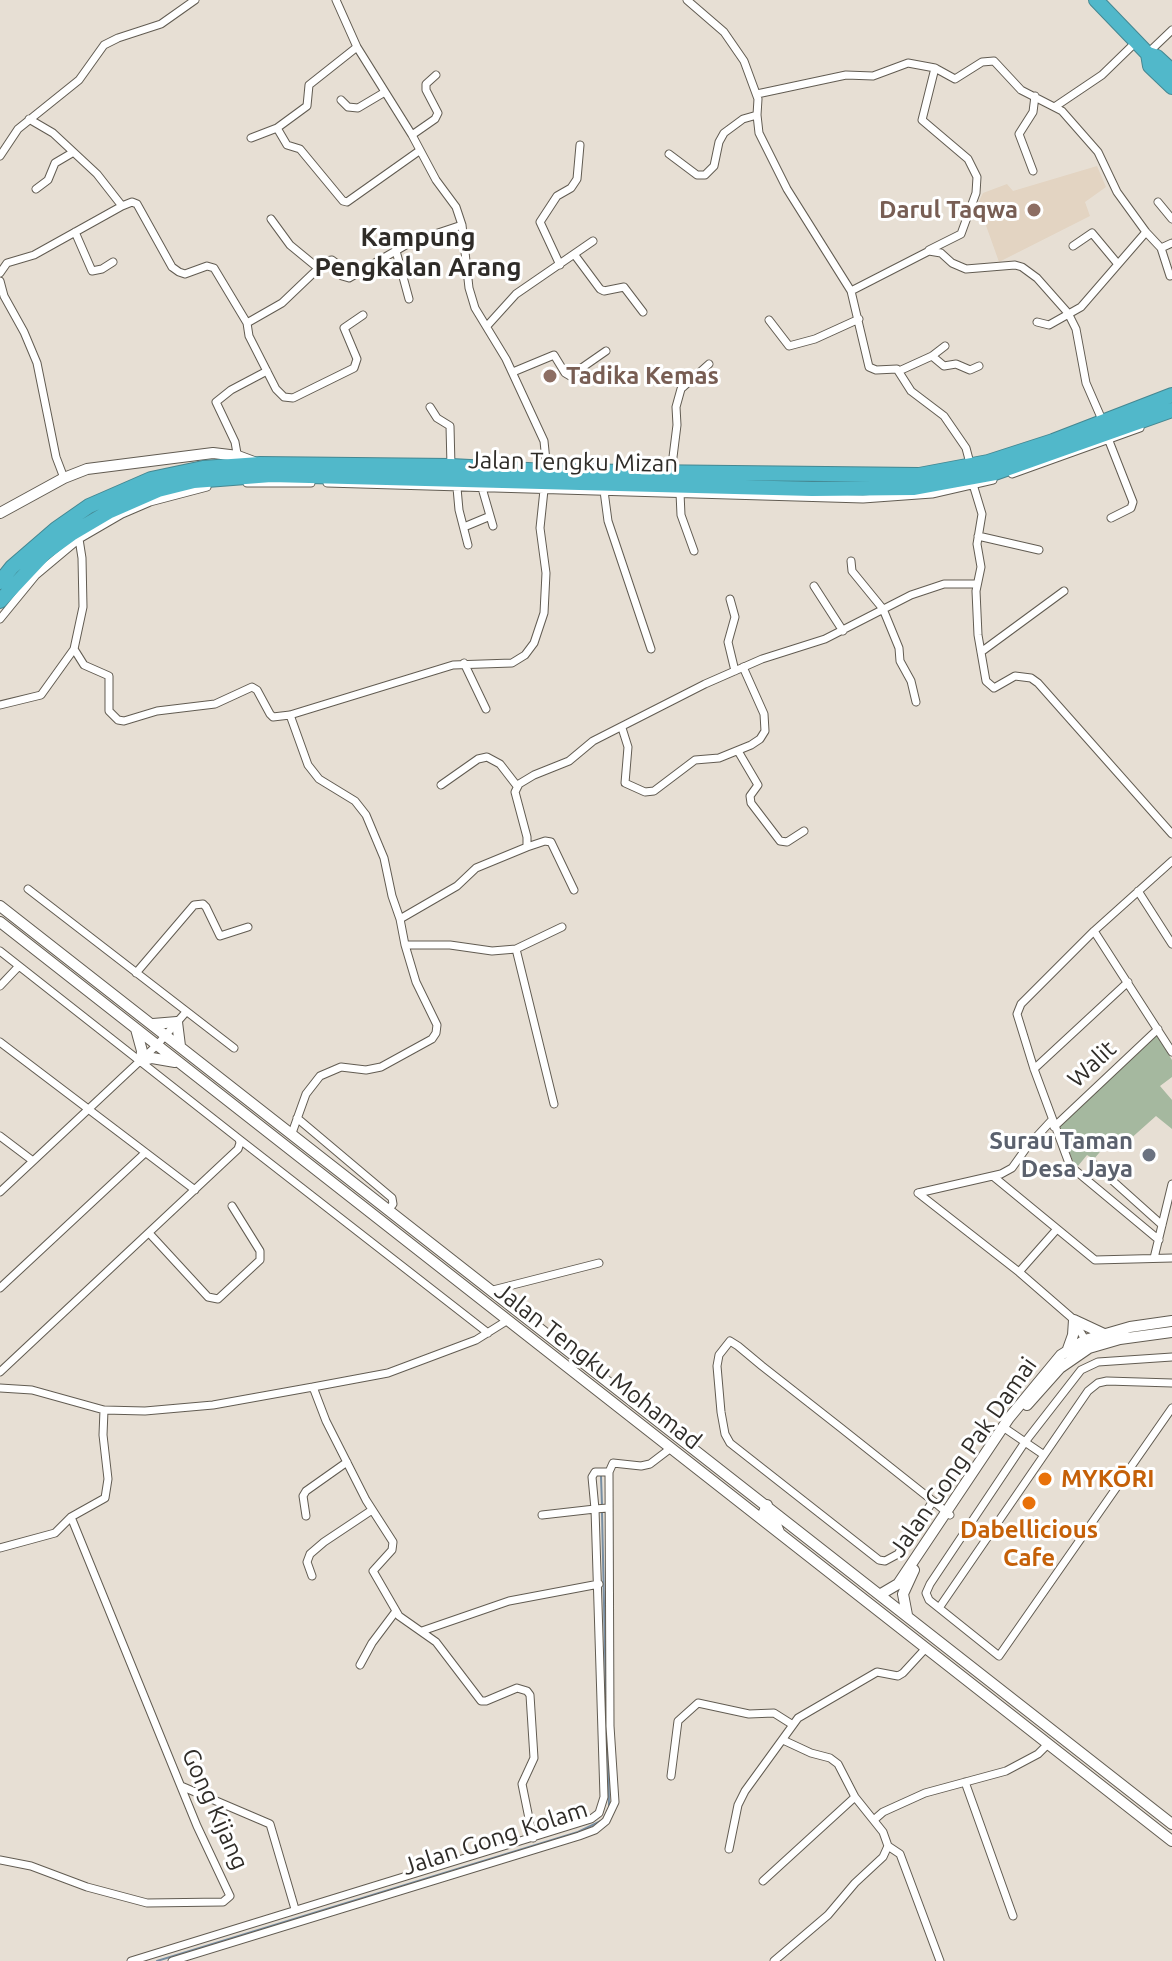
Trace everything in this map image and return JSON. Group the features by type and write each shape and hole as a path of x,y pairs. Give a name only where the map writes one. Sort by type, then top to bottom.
{"highway":[{"path":"1096,0 1148,54 1157,57 1172,71"},
{"path":"1148,54 1150,66 1172,87"},
{"name":"Jalan Tengku Mizan","path":"0,582 12,567 56,529 89,506 163,476 238,460 260,464 451,466 547,471 972,477 1172,395"},
{"name":"Jalan Tengku Mizan","path":"0,601 45,553 71,534 110,511 158,490 194,481 271,475 812,489 913,488 995,473 1172,413"}],"main road":[{"path":"0,513 87,469 213,453 238,460"},
{"name":"Jalan Tengku Mohamad","path":"0,906 1172,1824"},
{"name":"Jalan Tengku Mohamad","path":"0,922 1172,1841"},
{"path":"151,1023 177,1022 180,1046"},
{"path":"136,1028 141,1061 162,1059 181,1063"},
{"path":"1068,1349 1074,1320 1104,1334"},
{"name":"Jalan Gong Pak Damai","path":"1005,1429 1046,1382 1087,1344 1104,1334 1172,1321"},
{"path":"1087,1344 1172,1332"},
{"name":"Jalan Gong Pak Damai","path":"881,1594 898,1584 1033,1386 1068,1349 1087,1344"},
{"path":"767,1505 764,1512 774,1520 780,1534"},
{"name":"Jalan Gong Pak Damai","path":"907,1615 903,1594 908,1579 948,1513"},
{"path":"1048,1744 1056,1731"}],"street":[{"path":"0,156 18,129 79,80 104,45 161,24 195,0"},
{"path":"336,0 357,47 456,207 462,225 469,288 475,308 513,372 544,441 547,471"},
{"path":"687,0 730,38 744,61 757,94 759,133 787,189 851,291 869,367 899,371 911,391 944,416 966,448 982,514 978,536 981,567 976,584 981,652 988,685 997,687 1015,676 1035,680 1172,834"},
{"path":"1148,54 1171,32"},
{"path":"1056,106 1102,75 1136,42"},
{"path":"251,138 277,128 307,106 309,85 357,47"},
{"path":"757,94 846,75 873,76 908,63 935,68 955,79 982,62 994,61 1015,85 1056,106 1098,152 1117,192 1161,248 1170,276"},
{"path":"851,291 961,234 976,193 977,177 968,159 922,120 935,68"},
{"path":"412,135 435,119 438,113 426,90 426,84 436,75"},
{"path":"341,100 348,107 358,108 385,92"},
{"path":"1033,171 1019,134 1033,112 1035,96"},
{"path":"669,154 697,175 705,175 714,166 724,133 743,119 757,115"},
{"path":"29,119 53,133 97,174 122,206"},
{"path":"277,128 287,145 300,149 347,202 419,151"},
{"path":"560,265 540,222 557,196 571,188 577,179 580,145"},
{"path":"36,189 48,180 55,163 72,153"},
{"path":"0,273 7,263 34,255 122,206 132,202 137,204 172,267 185,274 207,266 214,268 247,323 249,336 280,395 293,398 354,368 357,359 344,328 363,315"},
{"path":"1158,202 1172,219"},
{"path":"271,219 290,245 318,268"},
{"path":"247,323 282,303 318,268 332,260 342,276 349,278 411,242 462,225"},
{"path":"75,232 92,271 113,262"},
{"path":"1037,322 1049,325 1081,307 1146,232"},
{"path":"1073,246 1092,233 1117,263"},
{"path":"487,326 516,294 593,241"},
{"path":"1161,248 1172,243"},
{"path":"396,251 409,299"},
{"path":"929,251 941,253 952,263 966,269 1015,265 1037,278 1068,313 1079,337 1086,383 1103,422"},
{"path":"574,254 600,289 624,287 643,312"},
{"path":"0,281 4,296 37,363 56,457 64,478"},
{"path":"769,320 789,346 859,319"},
{"path":"899,371 932,356 945,346"},
{"path":"513,372 554,355 565,373 573,376 606,351"},
{"path":"932,356 944,366 956,364 970,370 979,366"},
{"path":"671,473 677,425 675,411 681,389 709,364"},
{"path":"238,460 235,442 216,402 231,390 267,371"},
{"path":"430,407 437,418 450,426 451,466"},
{"path":"0,619 36,575 79,539 150,502 209,486 307,483 863,499 932,494 972,477 1109,441 1172,413"},
{"path":"1109,441 1133,502 1131,508 1111,518"},
{"path":"457,488 468,545"},
{"path":"482,488 493,526"},
{"path":"74,649 84,665 109,676 109,711 118,720 124,721 157,711 215,704 252,687 273,717 290,715 464,663 512,663 525,655 540,633 544,613 546,573 540,528 544,490"},
{"path":"604,491 608,521 651,649"},
{"path":"680,493 681,515 694,551"},
{"path":"464,527 488,517"},
{"path":"978,536 1039,550"},
{"path":"0,705 41,695 74,649 83,607 79,539"},
{"path":"851,561 852,571 883,609 916,702"},
{"path":"527,847 515,792 517,786 534,775 569,761 593,741 739,669 843,631 911,595 937,586 976,584"},
{"path":"814,586 843,631"},
{"path":"981,652 1064,591"},
{"path":"622,728 628,747 625,783 628,787 645,792 654,791 695,760 719,758 760,739 765,731 763,708 739,669 728,642 735,617 730,599"},
{"path":"464,663 486,709"},
{"path":"290,715 308,765 319,779 355,801 366,815 381,849 416,982 437,1025 432,1039 381,1067 366,1070 347,1066 328,1071 315,1080 306,1094 292,1133"},
{"path":"738,751 758,785 749,799 780,841 787,842 804,831"},
{"path":"441,785 478,759 487,757 500,764 517,786"},
{"path":"400,919 457,886 476,868 545,841 551,842 574,890"},
{"path":"1159,1240 1070,1166 1017,1018 1019,1009 1094,931 1172,861"},
{"path":"28,889 234,1048"},
{"path":"1138,891 1172,944"},
{"path":"136,973 194,905 203,904 206,907 220,936 248,927"},
{"path":"405,945 450,945 492,951 516,949 562,927"},
{"path":"1094,931 1172,1052"},
{"path":"516,949 554,1104"},
{"path":"0,951 488,1333"},
{"path":"0,986 19,966"},
{"path":"1034,1069 1128,982"},
{"path":"0,1192 141,1061 186,1012"},
{"name":"Walit","path":"994,1177 1012,1168 1027,1147 1158,1029"},
{"path":"0,1042 195,1190"},
{"path":"297,1118 392,1198 393,1204 389,1209"},
{"path":"0,1136 33,1161"},
{"path":"0,1372 238,1149 239,1139"},
{"path":"0,1288 145,1153"},
{"path":"1095,1165 1162,1225"},
{"path":"1087,1344 1074,1320 1019,1272 918,1193 994,1177 1095,1260 1172,1258"},
{"path":"1154,1258 1172,1184"},
{"path":"149,1233 208,1297 218,1299 260,1260 260,1251 232,1206"},
{"path":"1019,1272 1057,1229"},
{"path":"493,1290 599,1263"},
{"path":"0,1388 32,1390 104,1410 145,1411 213,1405 388,1373 488,1333 508,1320"},
{"path":"933,1501 898,1554 885,1561 879,1560 735,1448 725,1434 717,1366 719,1355 730,1341 933,1501 948,1513"},
{"path":"1172,1357 1098,1362 1074,1377 1025,1442 927,1590 926,1596 999,1656 1172,1408"},
{"path":"939,1608 1094,1385 1107,1381 1172,1383"},
{"path":"313,1387 347,1462 393,1542 392,1550 374,1568 374,1576 396,1611 441,1647 481,1701 517,1688 530,1695 534,1758 522,1784 534,1843"},
{"path":"0,1548 55,1533 71,1517 102,1501 106,1494 104,1410"},
{"path":"1005,1429 1044,1455"},
{"path":"604,1583 602,1508 592,1477 618,1461 641,1466 650,1464 671,1448"},
{"path":"306,1516 303,1496 306,1491 347,1462"},
{"path":"131,1961 243,1931 295,1909 311,1912 534,1843 599,1813 609,1784 602,1508 604,1472"},
{"path":"542,1515 602,1508"},
{"path":"312,1576 307,1562 310,1554 372,1510"},
{"name":"Gong Kijang","path":"0,1860 31,1866 87,1887 147,1903 223,1902 230,1896 181,1786 71,1517"},
{"path":"422,1631 509,1601 604,1583"},
{"path":"360,1665 396,1611"},
{"path":"729,1849 738,1805 745,1791 793,1725 805,1713 877,1672 898,1676 926,1648"},
{"path":"671,1776 678,1721 698,1703 749,1714 774,1713 793,1725"},
{"path":"774,1961 828,1915 855,1883 883,1857 888,1846 885,1835 855,1797 838,1764 783,1740"},
{"path":"875,1819 883,1812 925,1793 1006,1771 1038,1754 1048,1744"},
{"path":"965,1782 1013,1916"},
{"path":"181,1786 270,1824 295,1909"},
{"path":"763,1881 855,1797"},
{"name":"Jalan Gong Kolam","path":"175,1961 243,1931 534,1843"},
{"path":"888,1846 900,1854 940,1961"}],"shaded area":[{"name":"Darul Taqwa","path":"1097,166 1106,187 1085,202 1090,216 999,262 978,203 983,193 1007,184 1013,191"}],"green space":[{"path":"1156,1034 1172,1060 1172,1077 1160,1086 1172,1100 1172,1129 1156,1116 1119,1149 1109,1141 1094,1159 1087,1155 1078,1166 1074,1164 1059,1126"}],"waterway":[{"path":"601,1476 602,1506"},
{"path":"602,1512 606,1694"},
{"path":"608,1744 609,1806"},
{"path":"157,1961 578,1832 601,1821"}],"place":[{"name":"Darul Taqwa","path":"1034,210"},
{"name":"Tadika Kemas","path":"550,376"},
{"name":"Surau Taman Desa Jaya","path":"1149,1155"},
{"name":"MYKŌRI","path":"1045,1479"},
{"name":"Dabellicious Cafe","path":"1029,1503"}],"district":[{"name":"Kampung Pengkalan Arang","path":"418,252"}]}
